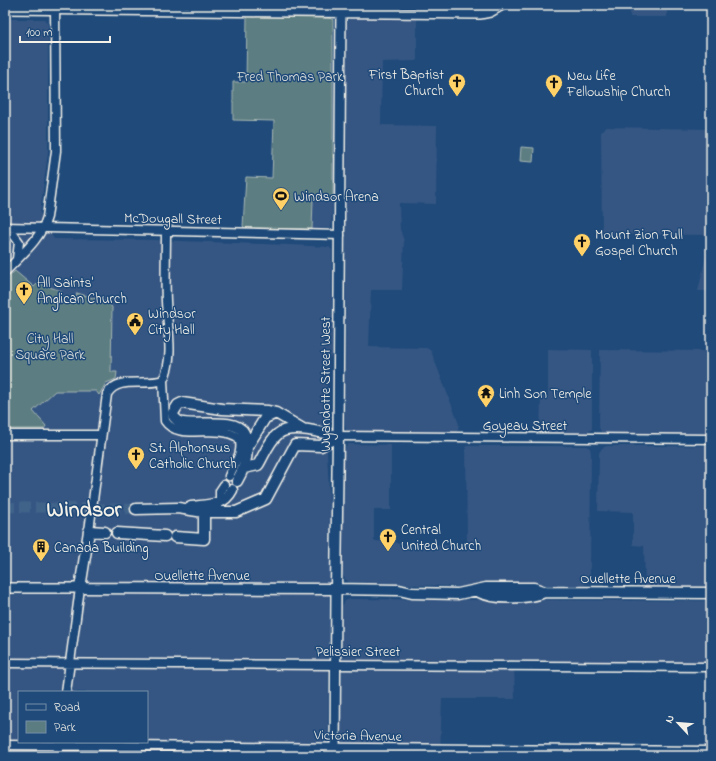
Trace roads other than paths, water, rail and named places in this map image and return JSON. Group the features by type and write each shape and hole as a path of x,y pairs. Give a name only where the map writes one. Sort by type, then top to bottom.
{"main road":[{"path":"5,9 341,9 480,14 490,12 502,5"},
{"name":"Wyandotte Street West","path":"335,752 341,9"},
{"path":"244,468 247,447 244,433 237,426 228,424 182,423 174,417 175,407 182,404 222,409 259,410 276,413 303,429"},
{"path":"247,447 265,418 276,413"},
{"path":"136,508 178,508 220,502 228,497 230,483 244,468 258,465 277,434 282,431 303,429 338,436"},
{"path":"178,508 204,512 236,512 266,499 295,445 322,446 338,436"},
{"path":"117,533 204,539 204,512"},
{"path":"80,588 89,531 105,532"},
{"name":"Ouellette Avenue","path":"5,588 336,588 400,590 412,586 459,587 473,591 486,588 534,588 545,592 711,593"}],"street":[{"path":"5,272 44,228 53,181 56,151 55,8"},
{"path":"7,227 19,242 17,259"},
{"name":"McDougall Street","path":"7,227 340,235"},
{"path":"166,231 166,301 169,341 168,372 163,380 165,421 169,427 178,431 226,431 239,438 241,445 240,455 230,483"},
{"path":"89,531 106,400 111,387 120,383 152,383 163,380"},
{"path":"5,435 101,435"},
{"name":"Goyeau Street","path":"338,436 711,439"},
{"path":"66,691 80,588"},
{"name":"Pelissier Street","path":"5,663 711,667"},
{"path":"57,756 59,744"},
{"name":"Victoria Avenue","path":"5,745 59,744 335,752 711,751"}],"tunnel":[{"path":"5,507 136,509"}],"place":[{"name":"First Baptist Church","path":"457,97"},
{"name":"New Life Fellowship Church","path":"554,98"},
{"name":"Windsor Arena","path":"281,211"},
{"name":"Mount Zion Full Gospel Church","path":"582,257"},
{"name":"All Saints' Anglican Church","path":"24,305"},
{"name":"Windsor City Hall","path":"135,336"},
{"name":"Linh Son Temple","path":"486,408"},
{"name":"St. Alphonsus Catholic Church","path":"136,470"},
{"name":"Central United Church","path":"388,552"},
{"name":"Canada Building","path":"41,562"}],"district":[{"name":"Windsor","path":"84,508"}],"park label":[{"name":"Fred Thomas Park","path":"290,76"},
{"name":"City Hall Square Park","path":"50,346"}]}
